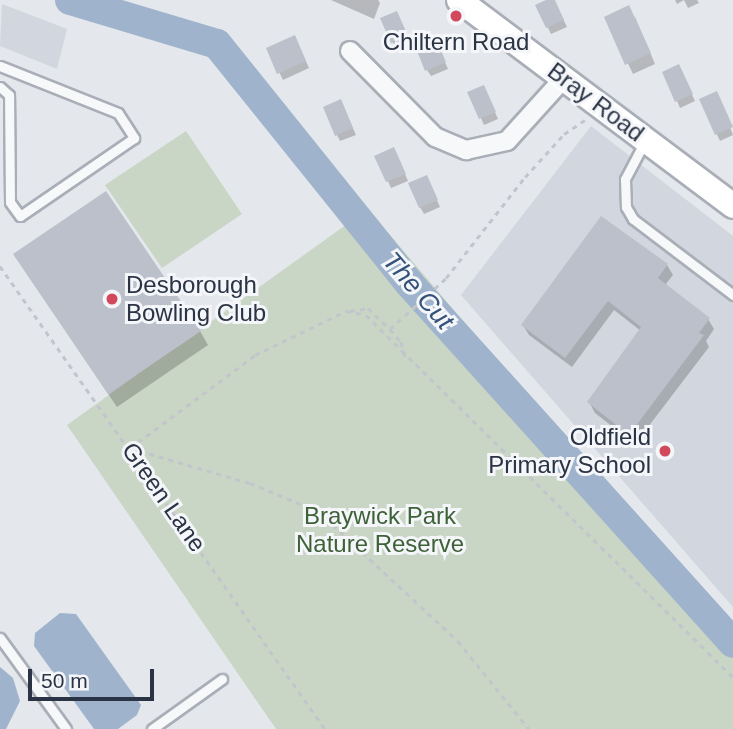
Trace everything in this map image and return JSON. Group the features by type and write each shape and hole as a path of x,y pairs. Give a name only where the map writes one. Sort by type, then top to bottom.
{"main road":[{"name":"Bray Road","path":"459,0 733,205"}],"street":[{"path":"350,51 435,137 466,150 507,141 564,78"}],"lane":[{"path":"0,66 118,113 134,138 20,216 10,202 9,95 0,87"},
{"path":"646,140 625,179 626,207 633,219 733,295"},
{"path":"0,638 66,729"},
{"path":"152,729 222,679"}],"path":[{"path":"390,329 446,278 564,134 604,108"},
{"name":"Green Lane","path":"0,266 326,729"},
{"path":"130,448 255,355 346,311 369,308 401,342 405,357"},
{"path":"346,311 366,315 405,357 733,677"},
{"path":"130,448 250,483 318,511 458,641 529,729"}],"shaded area":[{"path":"2,4 67,29 57,69 0,46"},
{"name":"Oldfield Primary School","path":"591,126 733,236 733,607 461,295"}],"green space":[{"name":"Desborough Bowling Club","path":"186,131 242,214 162,268 105,185"},
{"name":"Braywick Park Nature Reserve","path":"368,209 733,639 733,729 276,729 67,425"}],"water":[{"path":"60,613 76,614 141,705 137,715 118,729 94,729 34,646 35,633"},
{"path":"0,667 13,678 20,701 6,729 0,729"}],"building":[{"path":"546,0 555,0 564,20 546,28 535,5"},
{"path":"629,5 651,53 625,65 604,17"},
{"path":"397,11 408,36 391,43 380,18"},
{"path":"295,35 306,61 277,74 266,48"},
{"path":"435,37 446,62 425,71 415,46"},
{"path":"679,64 693,94 675,102 662,72"},
{"path":"484,85 496,112 479,119 467,92"},
{"path":"717,91 733,127 715,135 699,99"},
{"path":"341,99 353,128 335,136 323,107"},
{"path":"394,147 406,174 386,182 374,156"},
{"path":"427,175 438,200 419,208 408,183"},
{"name":"Desborough Bowling Club","path":"106,191 201,331 108,394 13,254"},
{"path":"601,216 668,264 658,278 710,318 699,333 704,335 629,435 587,402 641,327 608,301 565,358 521,325"}],"waterway":[{"name":"The Cut","path":"70,0 217,44 409,283 733,643"}],"place":[{"name":"Chiltern Road","path":"456,16"},
{"name":"Desborough Bowling Club","path":"112,299"},
{"name":"Oldfield Primary School","path":"665,451"}]}
